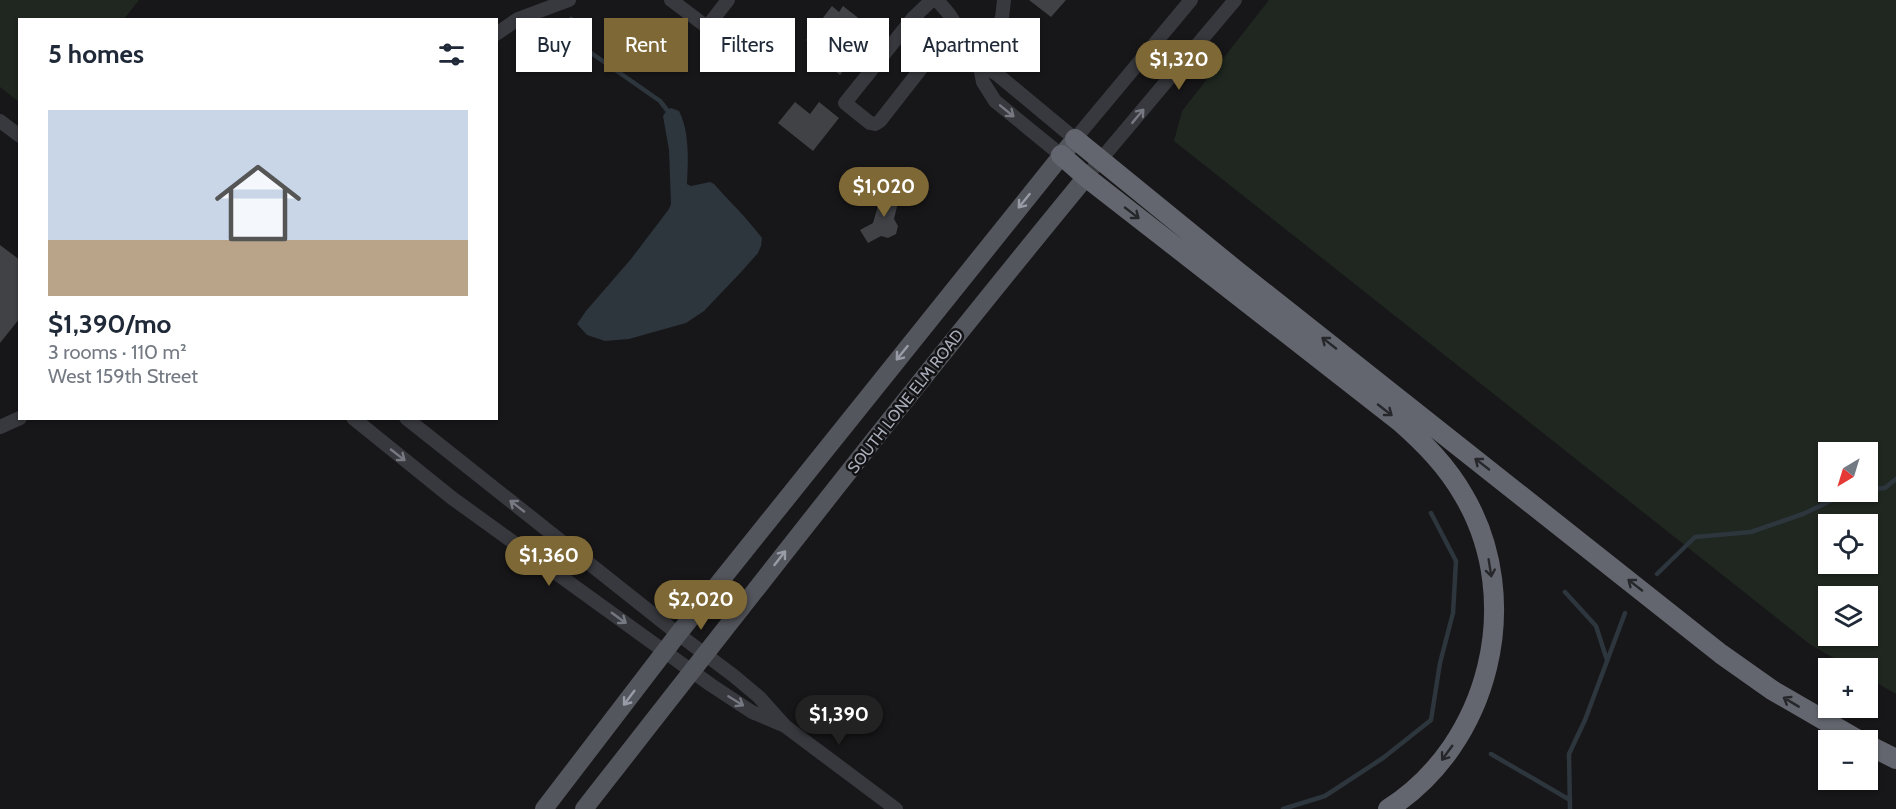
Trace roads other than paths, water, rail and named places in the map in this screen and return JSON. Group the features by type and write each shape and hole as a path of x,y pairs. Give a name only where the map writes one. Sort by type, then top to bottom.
{"highway":[{"path":"1075,139 1721,654 1772,690 1841,730"},
{"path":"1061,155 1086,177 1399,421 1436,455 1465,496 1476,520 1490,564 1494,619 1488,668 1471,715 1446,755 1413,791 1388,809"},
{"path":"1878,750 1896,759"}],"main road":[{"name":"SOUTH LONE ELM ROAD","path":"548,804 678,634 1075,139"},
{"name":"SOUTH LONE ELM ROAD","path":"584,809 704,653 982,302 1086,177"}],"street":[{"path":"498,33 518,19 569,0"},
{"path":"671,0 707,27 728,0"},
{"path":"913,18 941,43 880,121 870,123 845,103 913,18 932,0"},
{"path":"937,0 952,18"},
{"path":"1002,18 1004,0"},
{"name":"SOUTH LONE ELM ROAD","path":"1075,139 1191,0"},
{"name":"SOUTH LONE ELM ROAD","path":"1086,177 1234,0"},
{"path":"981,72 983,82 995,101 1061,155"},
{"path":"991,72 1075,139"},
{"path":"0,120 18,134"},
{"path":"0,427 18,419"},
{"path":"355,420 452,498 691,670 752,712 785,726"},
{"path":"409,420 759,697 785,726 896,809"}],"waterway":[{"path":"592,54 660,101 667,110"},
{"path":"1878,488 1885,488 1896,479"},
{"path":"1657,574 1695,537 1751,532 1803,514 1828,502"},
{"path":"1283,809 1325,796 1383,758 1431,720 1440,663 1453,613 1456,561 1431,513"},
{"path":"1565,592 1596,626 1607,660"},
{"path":"1570,809 1569,754 1585,720 1625,613"},
{"path":"1491,754 1570,800"}]}
